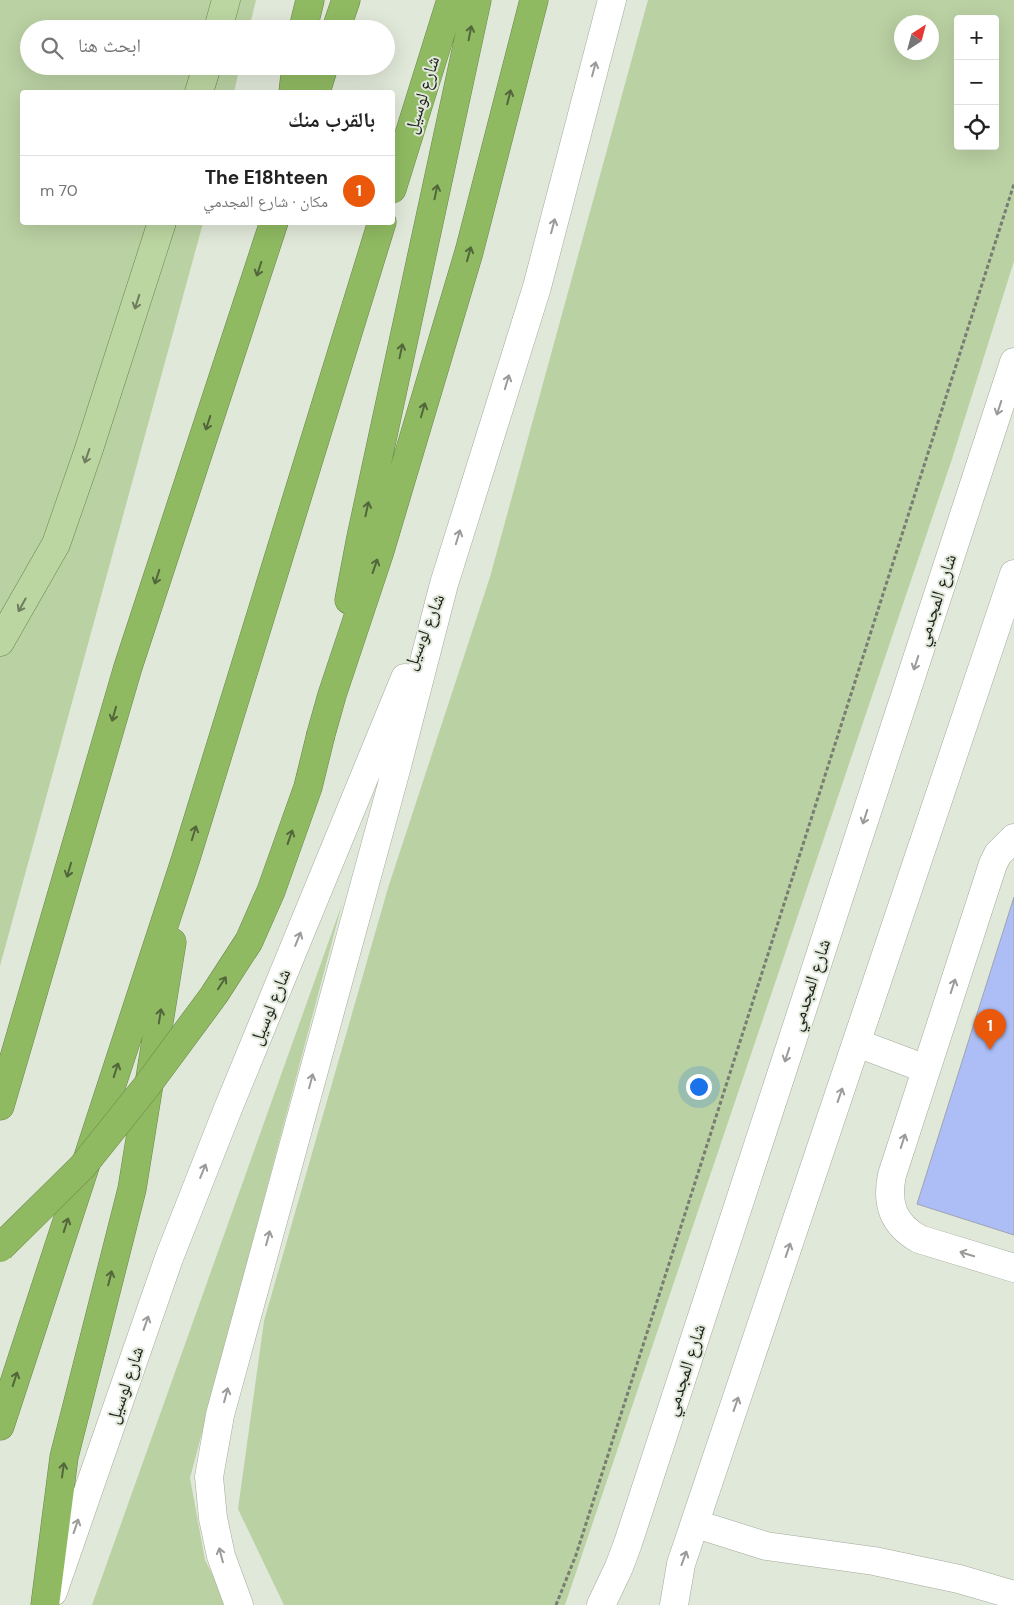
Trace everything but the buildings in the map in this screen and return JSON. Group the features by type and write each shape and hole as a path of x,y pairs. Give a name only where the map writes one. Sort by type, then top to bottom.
{"highway":[{"path":"305,20 310,0"},
{"path":"339,20 346,0"},
{"name":"شارع لوسيل","path":"395,179 451,0"},
{"path":"332,695 363,527 476,0"},
{"path":"0,1248 82,1167 146,1087 209,1002 249,941 271,892 305,795 332,695 379,554 464,271 534,0"},
{"path":"293,90 295,75"},
{"path":"317,90 321,75"},
{"path":"0,1106 128,667 273,225"},
{"path":"0,1426 186,858 381,225"},
{"path":"46,1605 64,1457 132,1189 186,858"}],"main road":[{"path":"220,20 226,0"},
{"path":"200,90 204,75"},
{"path":"0,642 56,544 90,449 161,225"}],"street":[{"path":"444,584 537,287 612,0"},
{"name":"شارع المجدمي","path":"601,1605 628,1543 1014,362"},
{"path":"674,1605 681,1564 1014,574"},
{"name":"شارع لوسيل","path":"238,1603 221,1556 213,1518 209,1477 220,1415 397,766 444,584"},
{"name":"شارع لوسيل","path":"46,1605 169,1258 227,1111 444,584"},
{"path":"1014,838 998,854 992,864 891,1180 889,1196 895,1217 910,1234 919,1239 1014,1268"},
{"path":"857,1043 926,1069"},
{"path":"696,1524 766,1546 874,1561 959,1579 1014,1595"}],"path":[{"path":"556,1605 576,1554 1014,184"}],"green space":[{"path":"0,0 256,0 251,20 20,20 20,75 238,75 234,90 20,90 20,225 202,225 0,966"},
{"path":"648,0 1014,0 1014,261 952,459 565,1605 284,1605 238,1509 264,1321 388,888 490,577"},
{"path":"342,904 190,1478 205,1560 228,1605 92,1605"}],"place":[{"name":"The E18hteen","path":"990,1050"}]}
